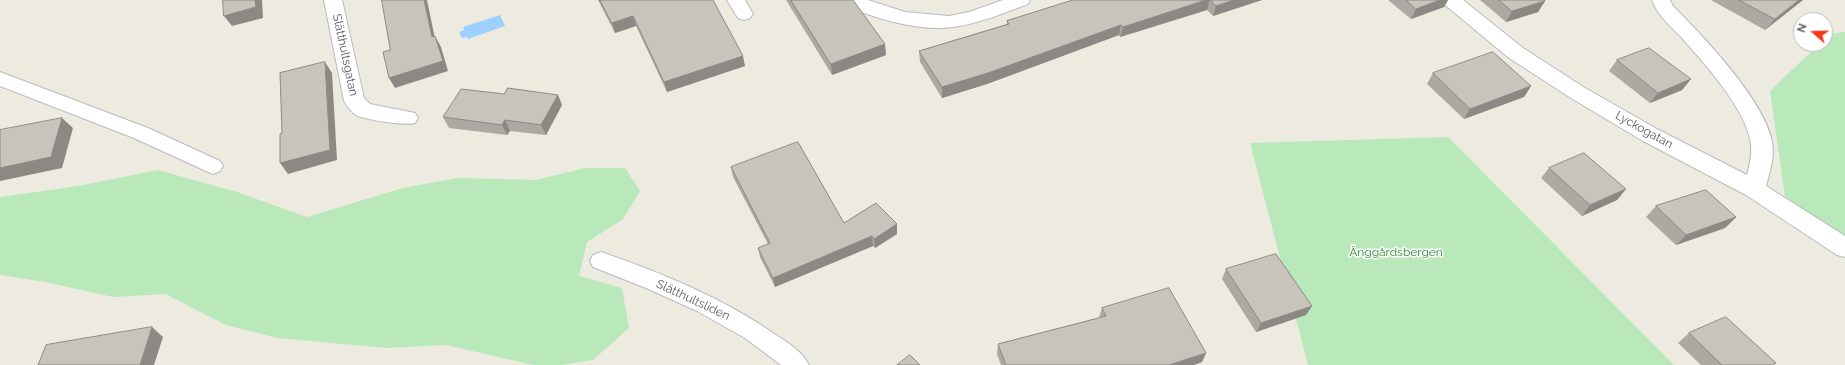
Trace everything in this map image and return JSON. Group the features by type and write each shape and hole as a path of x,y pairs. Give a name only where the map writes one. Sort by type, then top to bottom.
{"street":[{"name":"Slätthultsgatan","path":"333,0 354,101 364,110 408,118"},
{"path":"853,0 875,11 939,23 961,21 1022,0"},
{"name":"Lyckogatan","path":"1451,0 1516,52 1578,93 1650,135 1754,189 1845,248"},
{"path":"1661,0 1665,9 1709,55 1737,92 1754,121 1761,141 1762,162 1754,189"}],"lane":[{"path":"0,78 141,134 213,166"},
{"name":"Slätthultsliden","path":"601,261 712,306 742,324 783,352 798,365"}],"green space":[{"path":"1845,32 1845,240 1786,204 1770,91 1811,52 1833,52 1833,34"},
{"name":"Änggårdsbergen","path":"1448,137 1674,365 1308,365 1250,143"},
{"path":"585,168 625,168 640,191 623,219 587,242 579,276 622,288 629,328 593,360 562,365 533,365 446,345 386,348 278,338 226,325 165,294 113,297 45,282 0,275 0,197 78,186 158,170 237,192 307,217 403,188 457,178 536,180"}],"water":[{"path":"500,15 505,26 468,39 467,37 462,38 459,32 464,30 463,27"}],"building":[{"path":"223,0 255,0 256,7 224,16"},
{"path":"382,0 424,0 432,37 435,36 443,61 389,78 383,52 390,50"},
{"path":"600,0 713,0 743,56 664,82 633,16 612,23"},
{"path":"791,0 853,0 885,44 831,64"},
{"path":"1073,0 1206,0 1123,27 1121,25 988,73 942,87 919,51 1009,24 1007,21"},
{"path":"1211,0 1234,0 1216,6"},
{"path":"1406,0 1440,0 1416,9"},
{"path":"1499,0 1544,0 1545,1 1512,11"},
{"path":"1739,0 1799,0 1775,19"},
{"path":"1649,48 1691,79 1658,93 1617,60"},
{"path":"1493,52 1531,86 1470,109 1433,73"},
{"path":"325,62 330,150 280,163 280,134 282,133 280,73"},
{"path":"508,88 558,95 541,125 505,120 502,125 443,117 461,89 504,94"},
{"path":"62,118 51,157 0,168 0,130"},
{"path":"798,142 844,223 876,203 897,224 874,239 872,236 773,278 758,248 770,243 731,167"},
{"path":"1584,153 1626,189 1590,205 1549,168"},
{"path":"1706,190 1736,217 1686,235 1656,206"},
{"path":"1276,254 1312,306 1261,323 1226,269"},
{"path":"1169,288 1206,353 1169,365 1006,365 998,344 1106,316 1102,308"},
{"path":"1726,317 1776,363 1772,365 1722,365 1689,333"},
{"path":"152,327 140,365 38,365 46,345"},
{"path":"910,355 920,365 897,365"}]}
